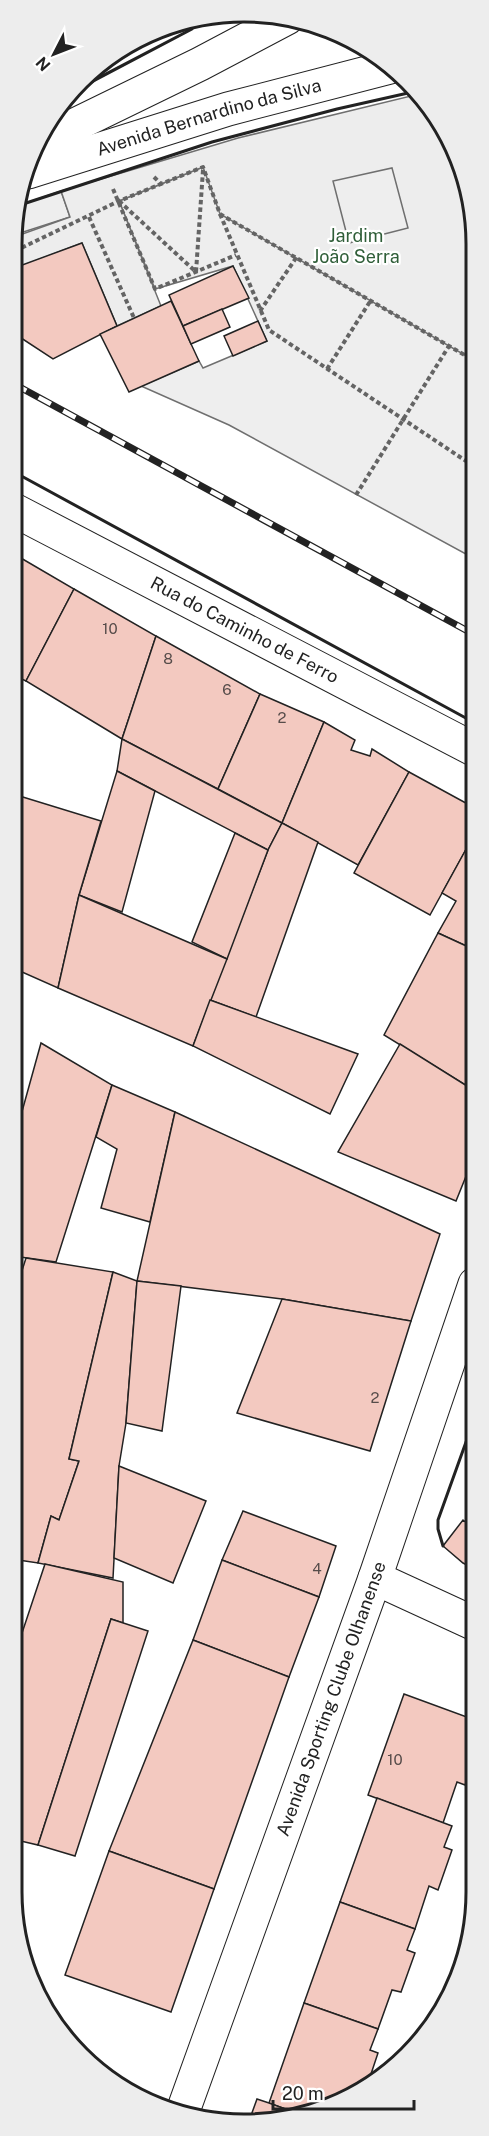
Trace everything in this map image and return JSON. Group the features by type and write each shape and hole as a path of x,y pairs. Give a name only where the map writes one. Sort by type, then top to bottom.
{"street":[{"name":"Avenida Bernardino da Silva","path":"50,137 200,64 275,24"},
{"name":"Avenida Bernardino da Silva","path":"35,170 228,109 381,69"},
{"name":"Rua do Caminho de Ferro","path":"22,514 466,745"},
{"name":"Avenida Sporting Clube Olhanense","path":"185,2105 375,1578 466,1310"},
{"path":"375,1578 466,1620"}],"path":[{"path":"22,248 119,201 203,167"},
{"path":"203,167 236,255 269,330 466,462"},
{"path":"196,272 203,167"},
{"path":"151,175 161,184"},
{"path":"112,187 155,289 236,255"},
{"path":"119,201 196,272"},
{"path":"220,214 466,356"},
{"path":"89,217 134,318"},
{"path":"260,311 296,258"},
{"path":"327,369 370,300"},
{"path":"356,495 449,346"}],"green space":[{"name":"Jardim João Serra","path":"442,143 459,187 466,230 466,554 229,425 141,386 199,361 203,368 267,341 233,266 155,289 119,201 203,167"},
{"path":"61,191 70,217 23,232 27,203"}],"shaded area":[{"path":"409,96 421,109 444,146 459,187 466,230 466,356 220,214 203,167 119,201 161,306 117,326 82,243 22,266 23,234 70,217 61,191 238,138","holes":["392,168 408,228 349,243 333,181"]}],"building":[{"path":"82,243 117,326 53,359 22,339 22,265"},
{"path":"233,266 249,298 183,326 169,295"},
{"path":"171,301 199,361 129,392 100,334"},
{"path":"222,309 230,327 191,344 183,326"},
{"path":"258,321 267,341 233,356 224,336"},
{"path":"22,559 74,589 26,681 22,679"},
{"path":"74,589 156,636 122,739 26,681"},
{"path":"156,636 260,694 218,789 122,739"},
{"path":"260,694 324,722 282,823 218,789"},
{"path":"324,722 355,740 351,750 370,756 372,749 409,772 358,865 282,823"},
{"path":"122,739 282,823 268,850 117,771"},
{"path":"117,771 155,791 122,912 79,895"},
{"path":"409,772 466,803 466,849 430,915 354,873"},
{"path":"22,797 101,821 79,895 58,988 22,972"},
{"path":"282,823 318,842 256,1017 210,1000 268,850"},
{"path":"235,833 268,850 227,959 192,942"},
{"path":"466,849 466,946 438,933 456,901 442,893"},
{"path":"79,895 227,959 193,1046 58,988"},
{"path":"438,933 466,946 466,1085 384,1035"},
{"path":"210,1000 358,1054 330,1114 193,1046"},
{"path":"41,1043 112,1085 56,1262 22,1257 22,1112"},
{"path":"400,1044 466,1085 466,1176 456,1201 338,1152"},
{"path":"112,1085 175,1112 150,1222 101,1208 117,1149 96,1137"},
{"path":"175,1112 440,1234 411,1321 282,1299 137,1281"},
{"path":"26,1258 113,1272 69,1459 79,1461 59,1520 51,1516 38,1563 22,1561 22,1271"},
{"path":"113,1272 137,1281 126,1423 119,1466 113,1578 38,1563 51,1516 59,1520 79,1461 69,1459"},
{"path":"137,1281 181,1286 162,1431 126,1423"},
{"path":"282,1299 411,1321 370,1451 237,1413"},
{"path":"119,1466 206,1501 173,1583 114,1558"},
{"path":"243,1511 336,1546 319,1597 222,1560"},
{"path":"463,1520 466,1522 466,1564 443,1546"},
{"path":"222,1560 319,1597 289,1677 193,1640"},
{"path":"45,1564 123,1582 123,1623 111,1619 38,1845 22,1841 22,1633"},
{"path":"111,1619 148,1631 75,1856 38,1845"},
{"path":"193,1640 289,1677 214,1889 109,1851"},
{"path":"404,1694 466,1717 466,1782 465,1785 457,1782 443,1823 368,1795"},
{"path":"377,1798 452,1826 444,1847 452,1850 438,1890 429,1886 415,1929 340,1902"},
{"path":"109,1851 214,1889 171,2012 65,1975"},
{"path":"340,1902 415,1929 407,1950 415,1953 401,1992 392,1990 378,2029 304,2003"},
{"path":"304,2003 378,2029 370,2050 378,2053 371,2074 343,2091 302,2106 286,2109 269,2103"},
{"path":"257,2099 286,2109 273,2112 252,2113"}],"railway":[{"path":"22,388 466,630"}],"wall":[{"path":"96,80 192,29 98,78"},
{"path":"27,203 212,142 406,93"},
{"path":"22,476 466,718"},
{"path":"443,1546 438,1520 466,1442"}]}
